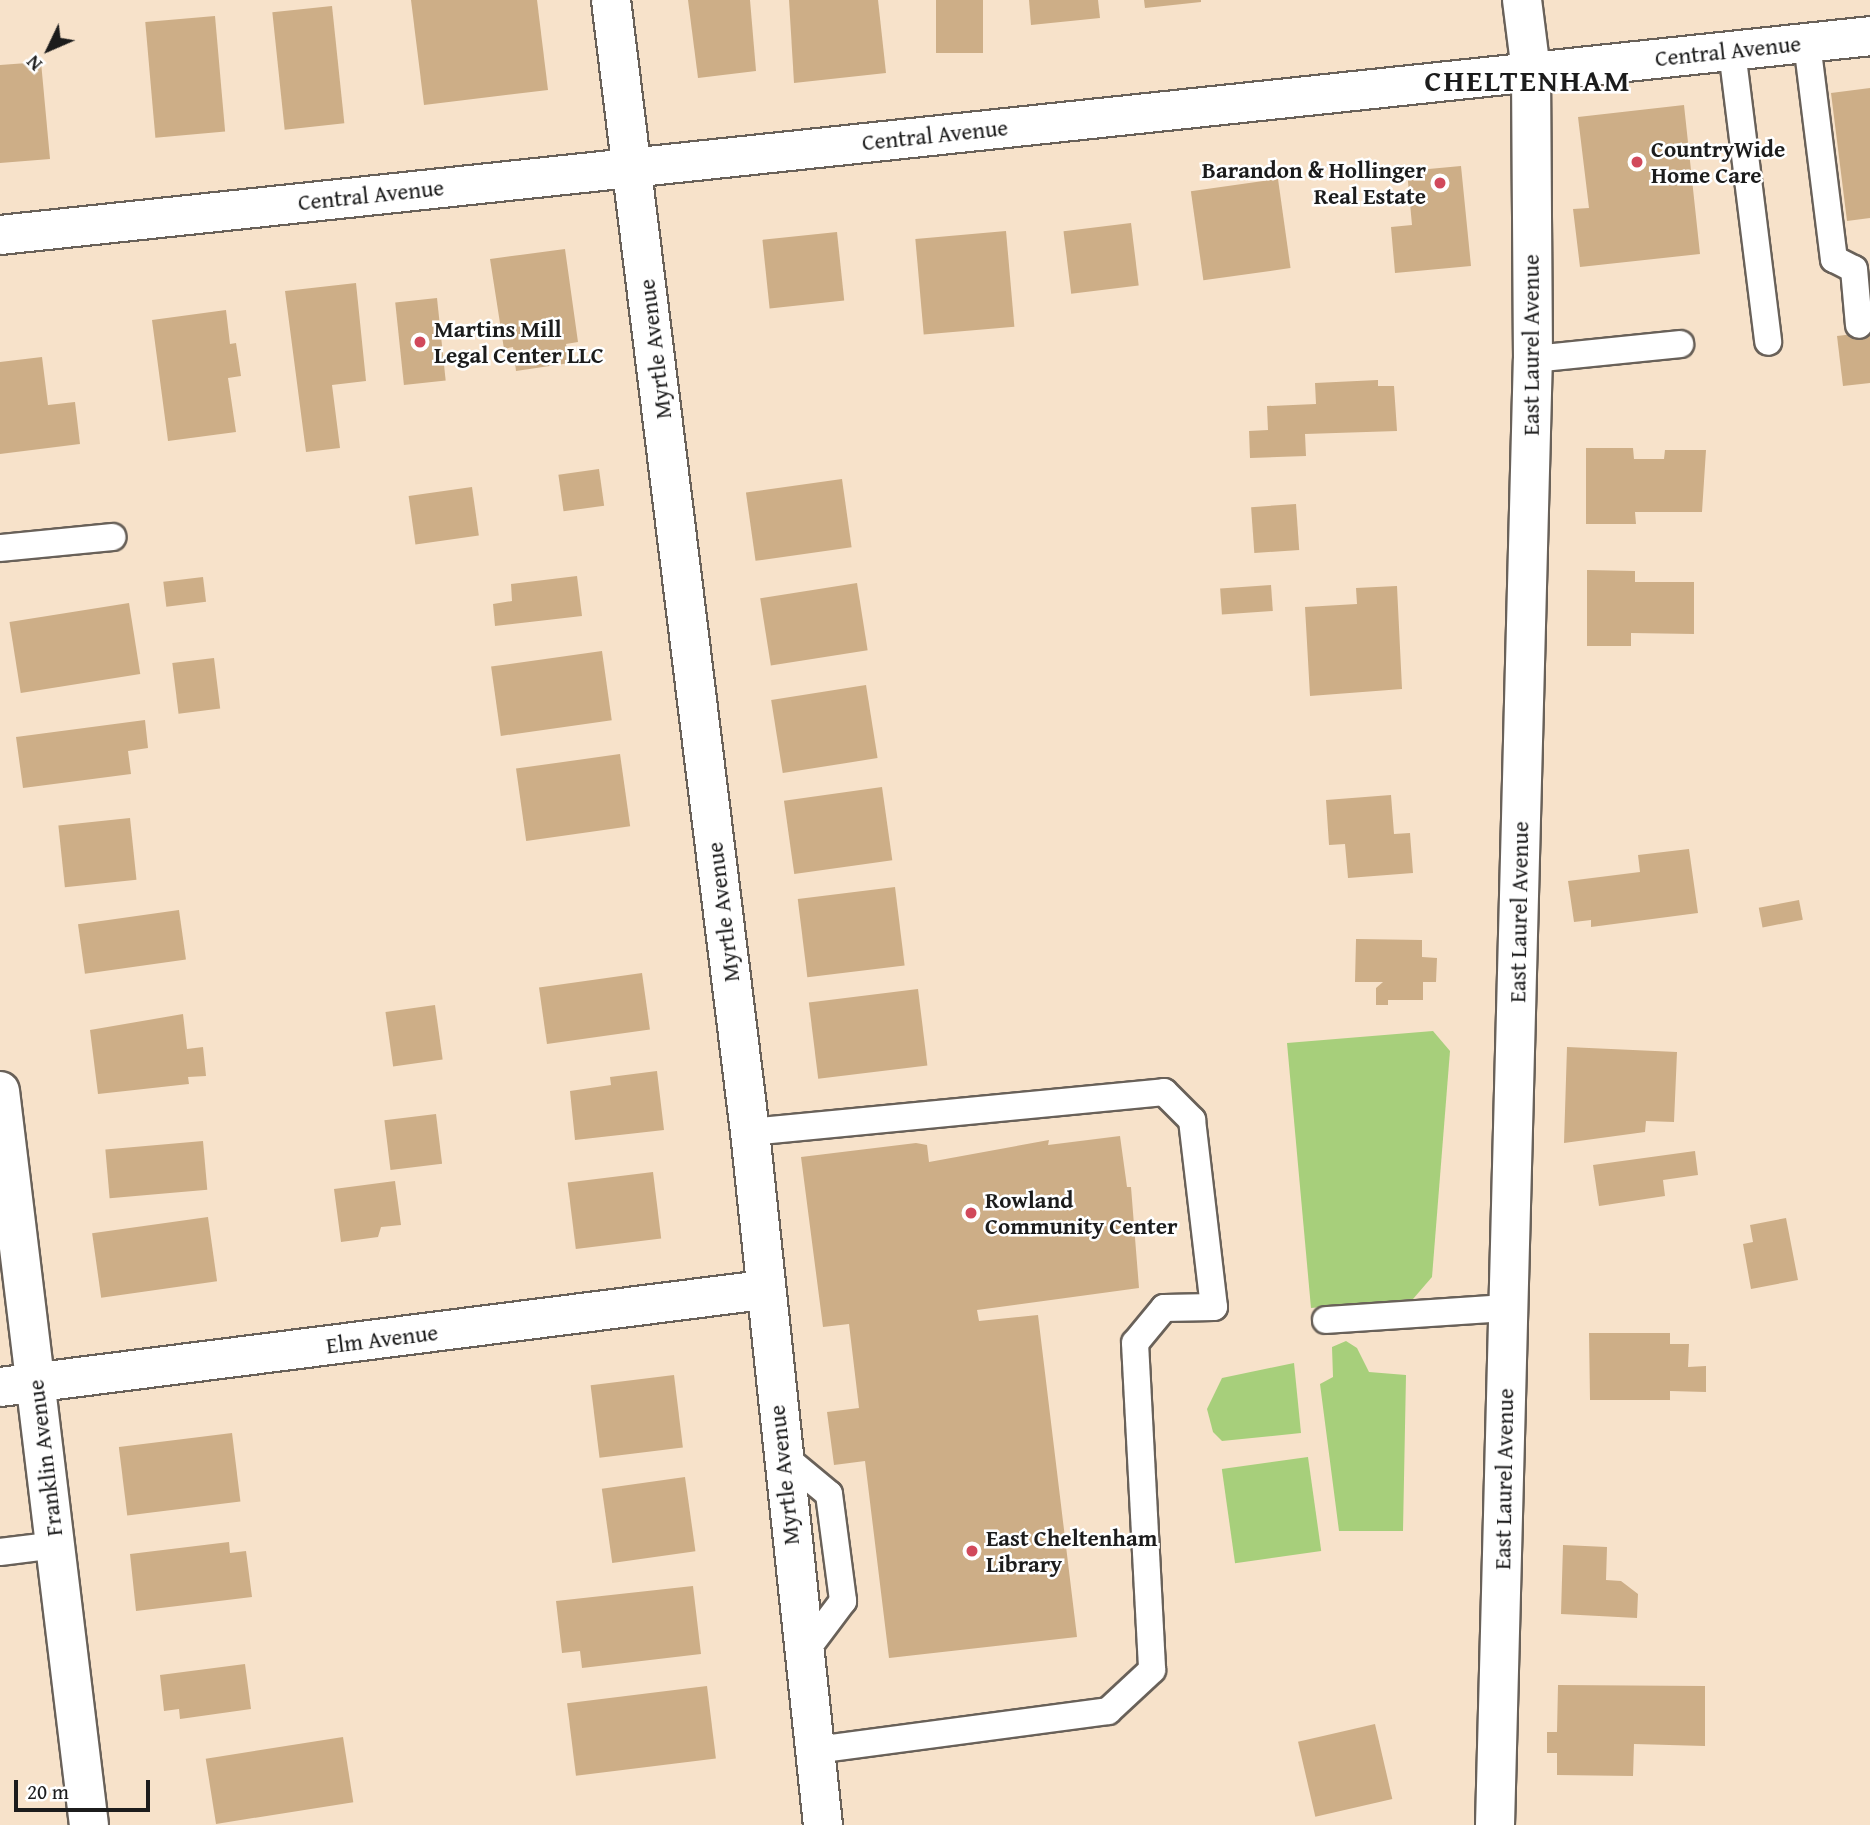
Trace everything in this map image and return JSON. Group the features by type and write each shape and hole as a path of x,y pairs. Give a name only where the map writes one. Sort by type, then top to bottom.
{"street":[{"name":"Myrtle Avenue","path":"611,0 750,1132 763,1290 823,1825"},
{"name":"East Laurel Avenue","path":"1495,1825 1533,359 1531,71 1522,0"},
{"name":"Central Avenue","path":"0,235 1870,36"},
{"name":"Franklin Avenue","path":"0,1091 18,1385 56,1545 89,1825"},
{"name":"Elm Avenue","path":"18,1385 763,1290"}],"lane":[{"path":"1808,43 1834,259 1854,269 1859,325"},
{"path":"1732,51 1768,342"},
{"path":"1533,359 1680,344"},
{"path":"0,548 112,537"},
{"path":"750,1132 1164,1092 1192,1120 1214,1307 1164,1308 1135,1343 1152,1670 1108,1711 815,1750"},
{"path":"1326,1320 1508,1308"},
{"path":"0,1552 56,1545"}],"green space":[{"path":"1433,1031 1450,1051 1432,1277 1413,1299 1311,1308 1287,1043"},
{"path":"1346,1341 1357,1348 1369,1372 1406,1375 1403,1531 1339,1531 1320,1384 1333,1377 1332,1347"},
{"path":"1294,1363 1301,1433 1222,1441 1213,1432 1207,1409 1222,1378"},
{"path":"1308,1457 1321,1551 1235,1563 1222,1469"}],"building":[{"path":"411,0 537,0 548,90 424,105"},
{"path":"688,0 750,0 756,71 698,78"},
{"path":"789,0 878,0 886,73 794,83"},
{"path":"936,0 983,0 983,53 936,53"},
{"path":"1029,0 1098,0 1100,18 1031,25"},
{"path":"1144,0 1201,0 1201,2 1145,8"},
{"path":"332,6 344,123 285,130 272,12"},
{"path":"215,16 225,132 155,138 145,22"},
{"path":"41,62 50,159 0,163 0,65"},
{"path":"1870,88 1870,218 1847,221 1831,93"},
{"name":"CountryWide Home Care","path":"1684,105 1700,254 1580,267 1573,209 1589,208 1578,117"},
{"path":"1461,166 1471,266 1395,273 1391,227 1412,225 1407,171"},
{"path":"1278,179 1291,268 1203,280 1191,191"},
{"path":"1131,223 1139,286 1071,294 1064,231"},
{"path":"1006,231 1014,327 924,335 915,239"},
{"path":"837,232 844,301 770,308 762,240"},
{"path":"565,249 578,342 566,344 570,363 516,371 513,347 504,349 490,259"},
{"path":"356,283 366,381 332,385 340,448 306,452 285,291"},
{"name":"Martins Mill Legal Center LLC","path":"437,298 446,381 404,385 395,302"},
{"path":"226,310 230,344 236,343 241,376 228,378 236,432 168,441 152,320"},
{"path":"1870,332 1870,383 1843,386 1837,336"},
{"path":"42,357 48,405 75,402 80,444 0,454 0,362"},
{"path":"1378,380 1378,386 1394,386 1397,431 1305,434 1306,456 1250,458 1249,431 1268,430 1267,406 1316,404 1315,383"},
{"path":"1586,448 1633,448 1634,459 1664,459 1665,450 1706,450 1702,512 1635,512 1636,524 1586,524"},
{"path":"599,469 604,506 564,511 558,475"},
{"path":"842,479 852,547 756,561 746,492"},
{"path":"472,487 479,536 415,544 409,496"},
{"path":"1296,504 1299,550 1254,553 1251,507"},
{"path":"1587,570 1635,571 1635,582 1694,582 1694,634 1631,633 1631,646 1587,646"},
{"path":"577,576 582,616 495,626 493,604 512,601 511,584"},
{"path":"203,577 206,602 166,607 163,582"},
{"path":"857,583 868,650 771,665 760,598"},
{"path":"1271,585 1273,611 1222,614 1220,589"},
{"path":"1397,586 1402,689 1310,696 1305,607 1357,604 1356,588"},
{"path":"129,603 140,674 21,693 9,622"},
{"path":"602,651 612,720 501,736 491,667"},
{"path":"214,658 220,709 179,714 172,663"},
{"path":"866,685 878,758 783,773 771,700"},
{"path":"145,720 148,748 128,751 131,774 23,788 16,737"},
{"path":"620,754 630,826 526,841 516,769"},
{"path":"882,787 892,860 794,874 784,801"},
{"path":"1391,795 1394,834 1410,833 1413,873 1348,878 1345,844 1329,845 1326,800"},
{"path":"130,818 136,880 65,887 58,826"},
{"path":"1689,849 1698,913 1591,927 1591,920 1574,922 1568,881 1640,872 1638,855"},
{"path":"895,887 905,965 807,977 798,899"},
{"path":"1799,900 1803,920 1763,927 1759,908"},
{"path":"179,910 186,960 85,974 78,924"},
{"path":"1356,939 1422,940 1422,957 1437,958 1436,982 1423,982 1423,1000 1388,1000 1388,1005 1376,1005 1376,988 1383,982 1355,982"},
{"path":"642,973 650,1029 547,1044 539,987"},
{"path":"918,989 927,1065 818,1079 809,1002"},
{"path":"435,1005 443,1059 393,1066 385,1012"},
{"path":"183,1014 187,1049 203,1047 206,1076 188,1077 189,1084 98,1094 90,1030"},
{"path":"1567,1047 1677,1052 1674,1122 1646,1121 1645,1132 1564,1143"},
{"path":"657,1071 664,1130 575,1140 570,1091 611,1085 610,1077"},
{"path":"436,1114 442,1164 390,1170 384,1120"},
{"path":"1120,1136 1127,1187 1131,1187 1139,1288 977,1310 979,1321 1038,1315 1077,1637 889,1658 865,1461 834,1465 827,1412 859,1408 849,1324 823,1327 801,1157 916,1143 927,1145 929,1162 1049,1140 1048,1145"},
{"path":"203,1141 207,1190 110,1198 105,1150"},
{"path":"1695,1151 1698,1175 1663,1180 1665,1196 1599,1206 1593,1165"},
{"path":"653,1172 661,1239 576,1249 568,1182"},
{"path":"395,1181 401,1225 381,1227 378,1237 341,1242 334,1189"},
{"path":"208,1217 217,1281 101,1298 92,1233"},
{"path":"1786,1218 1798,1280 1751,1289 1743,1244 1753,1242 1750,1225"},
{"path":"1589,1333 1670,1333 1670,1344 1689,1344 1688,1367 1706,1366 1706,1392 1670,1391 1670,1400 1590,1400"},
{"path":"674,1375 683,1447 600,1458 591,1385"},
{"path":"232,1433 240,1501 127,1515 119,1447"},
{"path":"685,1477 695,1551 612,1563 602,1489"},
{"path":"229,1542 230,1553 246,1551 252,1597 136,1611 130,1554"},
{"path":"1563,1545 1607,1547 1606,1580 1621,1581 1638,1594 1637,1618 1561,1614"},
{"path":"693,1586 701,1654 582,1668 580,1651 562,1653 556,1601"},
{"path":"245,1664 251,1709 180,1719 179,1709 164,1711 160,1675"},
{"path":"1558,1685 1705,1686 1705,1746 1634,1744 1633,1776 1557,1775 1557,1753 1547,1753 1547,1732 1557,1732"},
{"path":"707,1686 716,1758 576,1776 567,1703"},
{"path":"1375,1724 1392,1799 1315,1817 1298,1742"},
{"path":"343,1737 353,1802 216,1824 206,1759"}],"place":[{"name":"CountryWide Home Care","path":"1637,162"},
{"name":"Barandon & Hollinger Real Estate","path":"1440,183"},
{"name":"Martins Mill Legal Center LLC","path":"420,342"},
{"name":"Rowland Community Center","path":"971,1213"},
{"name":"East Cheltenham Library","path":"972,1551"}],"district":[{"name":"CHELTENHAM","path":"1528,80"}]}
